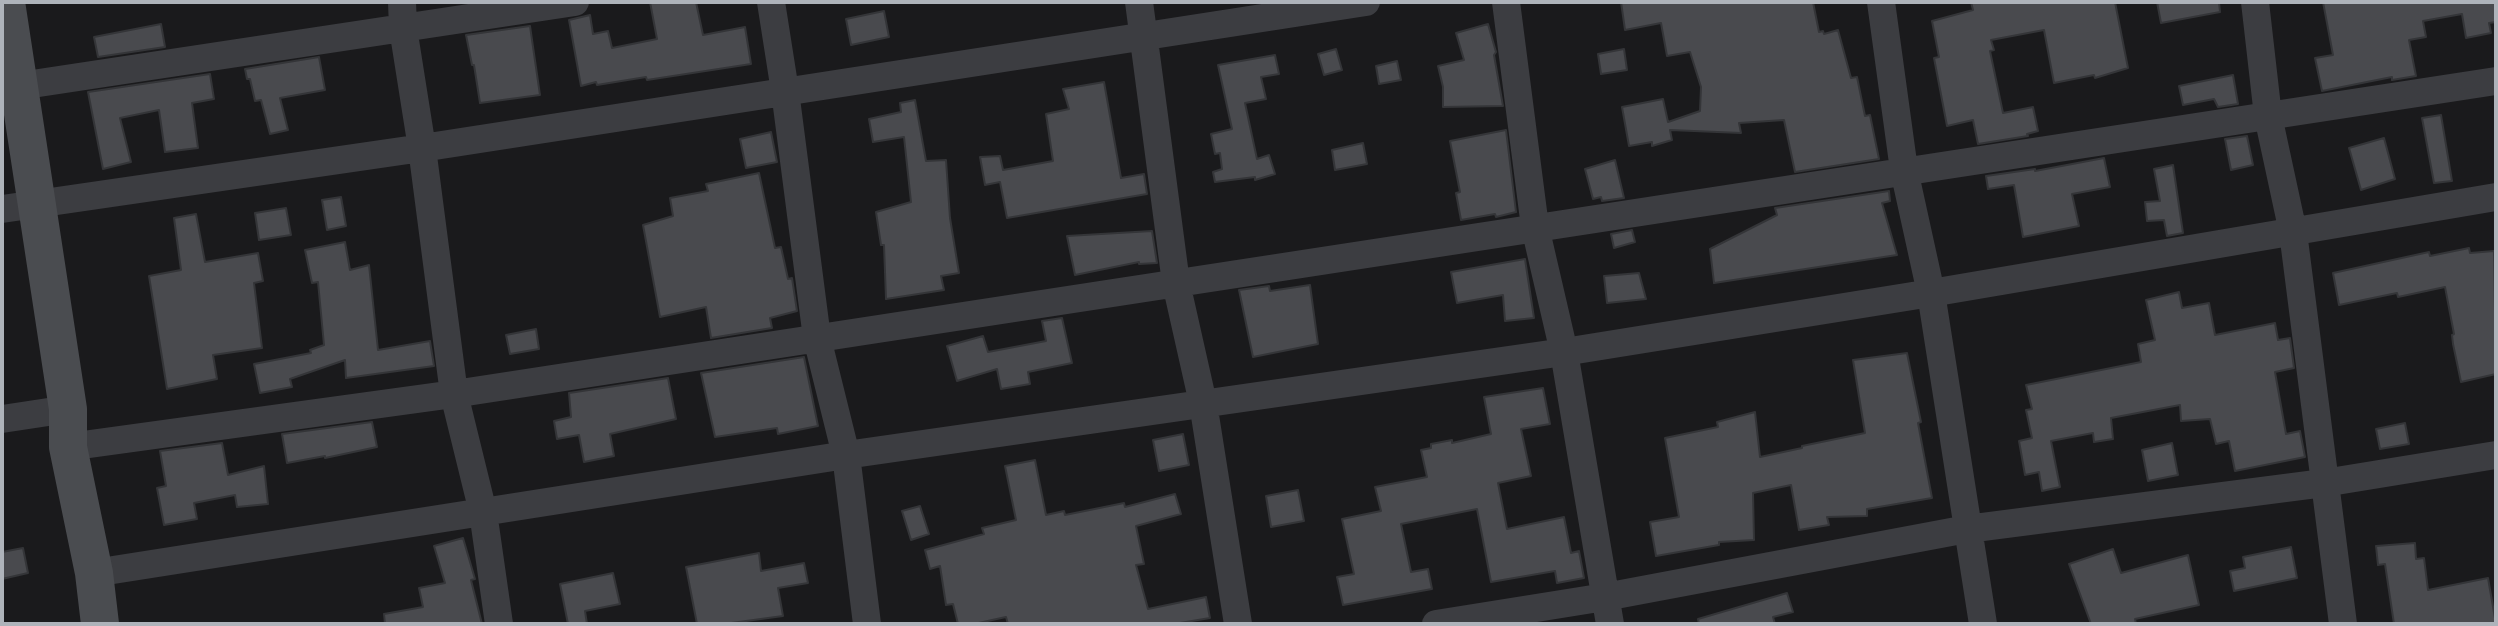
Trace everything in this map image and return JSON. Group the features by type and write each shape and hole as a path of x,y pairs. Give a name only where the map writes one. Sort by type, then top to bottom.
{"street":[{"path":"19,86 403,15 575,2"},
{"path":"771,2 817,338 846,456 867,624"},
{"path":"1139,2 1176,283 1203,403 1238,624"},
{"path":"20,206 422,148 1366,2"},
{"path":"1506,2 1535,227 1564,352 1609,624"},
{"path":"1881,2 1903,170 1931,293 1983,624"},
{"path":"2255,2 2268,116 2293,232 2343,624"},
{"path":"403,15 454,394 483,512 499,624"},
{"path":"6,21 19,86 20,206 68,409 68,447 94,573 100,624"},
{"path":"68,447 454,394 2496,81"},
{"path":"94,573 846,456 1564,352 2496,197"},
{"path":"2,419 68,409"},
{"path":"1436,624 1605,597 1967,529 2324,483 2496,456"}],"building":[{"path":"650,2 696,2 703,35 745,27 751,64 647,80 646,77 581,86 569,20 590,15 593,34 608,31 612,48 657,39"},
{"path":"1621,2 1813,2 1819,32 1823,31 1824,34 1838,30 1851,78 1857,77 1865,116 1870,115 1879,159 1795,172 1784,120 1739,123 1741,133 1670,130 1672,140 1652,146 1652,142 1629,146 1622,107 1663,99 1668,122 1700,111 1701,87 1690,52 1667,56 1661,23 1625,30"},
{"path":"1971,2 2115,2 2128,68 2095,78 2094,75 2054,83 2044,30 1991,40 1994,50 1990,51 2003,113 2033,107 2038,131 2027,134 2028,136 1978,144 1973,120 1947,126 1934,58 1939,57 1932,21 1973,10"},
{"path":"2157,2 2219,2 2220,12 2161,23"},
{"path":"2323,2 2496,2 2496,22 2489,23 2491,33 2466,38 2462,14 2423,21 2426,37 2409,40 2416,76 2392,80 2392,77 2322,91 2315,58 2333,55"},
{"path":"884,11 889,37 851,45 846,19"},
{"path":"161,24 165,47 98,57 94,37"},
{"path":"1488,24 1496,52 1494,55 1503,106 1443,107 1443,87 1438,66 1464,60 1456,33"},
{"path":"530,26 540,95 480,103 466,35"},
{"path":"1336,49 1342,70 1324,75 1318,54"},
{"path":"1624,49 1627,70 1601,74 1598,54"},
{"path":"1275,55 1279,74 1261,77 1266,99 1245,103 1257,159 1269,155 1275,174 1255,180 1255,177 1215,182 1213,172 1222,169 1220,153 1215,154 1211,134 1232,129 1218,65"},
{"path":"319,57 325,90 280,98 288,130 270,134 261,100 255,101 245,69"},
{"path":"1397,61 1401,80 1379,84 1376,66"},
{"path":"210,74 214,99 192,103 198,148 165,152 159,110 120,118 131,162 103,169 88,92"},
{"path":"2233,75 2238,104 2218,107 2214,99 2183,105 2179,86"},
{"path":"1104,82 1121,178 1144,174 1147,194 1007,218 1000,182 985,185 980,157 1000,156 1003,170 1053,161 1046,114 1069,109 1063,89"},
{"path":"915,100 926,161 946,160 950,218 959,273 941,276 944,290 886,299 884,245 881,245 876,212 911,202 904,137 873,142 869,119 901,112 900,103"},
{"path":"2441,115 2452,181 2434,183 2422,118"},
{"path":"1506,130 1516,212 1461,220 1456,193 1460,192 1450,141"},
{"path":"771,132 777,162 746,168 740,139"},
{"path":"2247,136 2253,165 2231,170 2225,139"},
{"path":"2384,138 2395,179 2361,190 2349,148"},
{"path":"1363,143 1367,164 1335,170 1332,150"},
{"path":"2104,158 2110,187 2072,194 2079,226 2023,237 2014,185 1988,189 1986,176 2035,171"},
{"path":"1615,160 1624,198 1602,201 1601,197 1593,199 1585,169"},
{"path":"2173,165 2183,233 2167,236 2164,220 2147,221 2145,202 2160,201 2154,169"},
{"path":"759,173 775,248 781,247 788,279 792,278 797,311 770,318 772,328 711,338 706,307 660,317 643,225 673,216 670,198 708,191 706,184"},
{"path":"1889,191 1890,201 1882,203 1897,255 1714,283 1710,249 1777,215 1775,208"},
{"path":"341,197 346,226 327,230 322,200"},
{"path":"286,208 291,235 259,240 255,213"},
{"path":"196,214 205,262 258,253 263,281 254,283 262,348 213,355 217,379 167,389 149,276 181,270 174,218"},
{"path":"1632,230 1635,242 1614,248 1611,234"},
{"path":"1152,231 1157,263 1139,262 1075,275 1067,236"},
{"path":"345,242 350,270 369,265 378,350 430,341 434,366 346,378 345,360 290,379 292,387 260,393 254,364 311,353 310,350 324,345 318,282 312,283 305,250"},
{"path":"2469,248 2470,253 2494,251 2496,374 2461,382 2445,287 2398,297 2397,293 2339,305 2333,273 2429,252 2430,256"},
{"path":"1525,259 1534,318 1505,321 1503,295 1457,303 1451,272"},
{"path":"1639,273 1646,299 1607,303 1604,276"},
{"path":"1310,285 1318,344 1253,357 1239,290 1269,286 1270,291"},
{"path":"2179,292 2182,308 2209,303 2215,335 2275,323 2278,340 2290,338 2294,368 2275,372 2286,434 2300,431 2305,457 2235,471 2229,441 2216,444 2210,419 2181,421 2180,405 2111,418 2113,439 2094,442 2093,433 2051,441 2060,487 2042,491 2039,472 2025,475 2019,441 2032,438 2026,410 2032,409 2026,385 2141,362 2138,344 2155,340 2146,300"},
{"path":"1062,318 1072,363 1028,372 1030,384 1001,389 997,369 957,381 947,346 983,336 988,352 1046,341 1042,321"},
{"path":"536,329 539,349 510,354 506,335"},
{"path":"1907,353 1932,498 1867,509 1867,516 1827,517 1829,525 1799,530 1791,485 1753,493 1754,540 1719,542 1719,545 1656,556 1650,522 1679,517 1665,438 1718,427 1717,422 1755,412 1760,457 1865,433 1853,360"},
{"path":"804,357 818,426 778,434 777,428 715,437 701,373"},
{"path":"668,378 676,419 610,434 614,456 584,462 579,435 557,439 554,421 571,417 569,393"},
{"path":"1543,388 1550,424 1521,429 1531,476 1498,483 1507,529 1564,517 1571,553 1579,551 1584,578 1557,583 1555,571 1491,582 1477,509 1401,524 1411,572 1428,569 1432,589 1343,605 1337,577 1354,574 1342,519 1381,511 1375,487 1427,477 1421,450 1431,448 1431,444 1452,440 1452,443 1491,434 1484,397"},
{"path":"372,422 377,447 287,463 282,434"},
{"path":"2405,423 2409,444 2380,449 2376,429"},
{"path":"1183,434 1189,465 1159,471 1153,440"},
{"path":"222,443 228,475 264,466 268,504 237,507 235,495 194,503 197,519 164,525 157,488 166,486 160,451"},
{"path":"2172,443 2178,475 2148,481 2142,450"},
{"path":"1035,460 1046,515 1064,511 1065,515 1124,503 1125,507 1175,494 1181,514 1136,526 1144,564 1136,565 1148,609 1206,597 1210,618 1174,624 1008,624 1006,617 974,624 958,624 953,604 946,605 940,566 930,569 925,550 984,534 982,528 1016,520 1005,466"},
{"path":"1298,490 1304,521 1271,527 1266,496"},
{"path":"920,506 929,534 911,540 902,511"},
{"path":"463,538 475,579 471,580 482,624 385,624 384,614 423,607 419,588 445,583 434,546"},
{"path":"2415,543 2416,559 2424,558 2428,590 2488,578 2496,624 2394,624 2385,564 2378,565 2376,546"},
{"path":"2291,547 2297,578 2234,591 2230,571 2245,568 2243,557"},
{"path":"23,548 28,573 2,579 2,552"},
{"path":"2113,549 2121,573 2188,555 2199,605 2135,619 2136,624 2091,624 2069,564"},
{"path":"759,553 761,571 804,563 808,583 778,588 783,616 724,624 697,624 686,567"},
{"path":"613,573 620,604 585,611 587,624 568,624 560,584"},
{"path":"1787,593 1793,612 1773,617 1775,624 1699,624 1698,619"}]}
